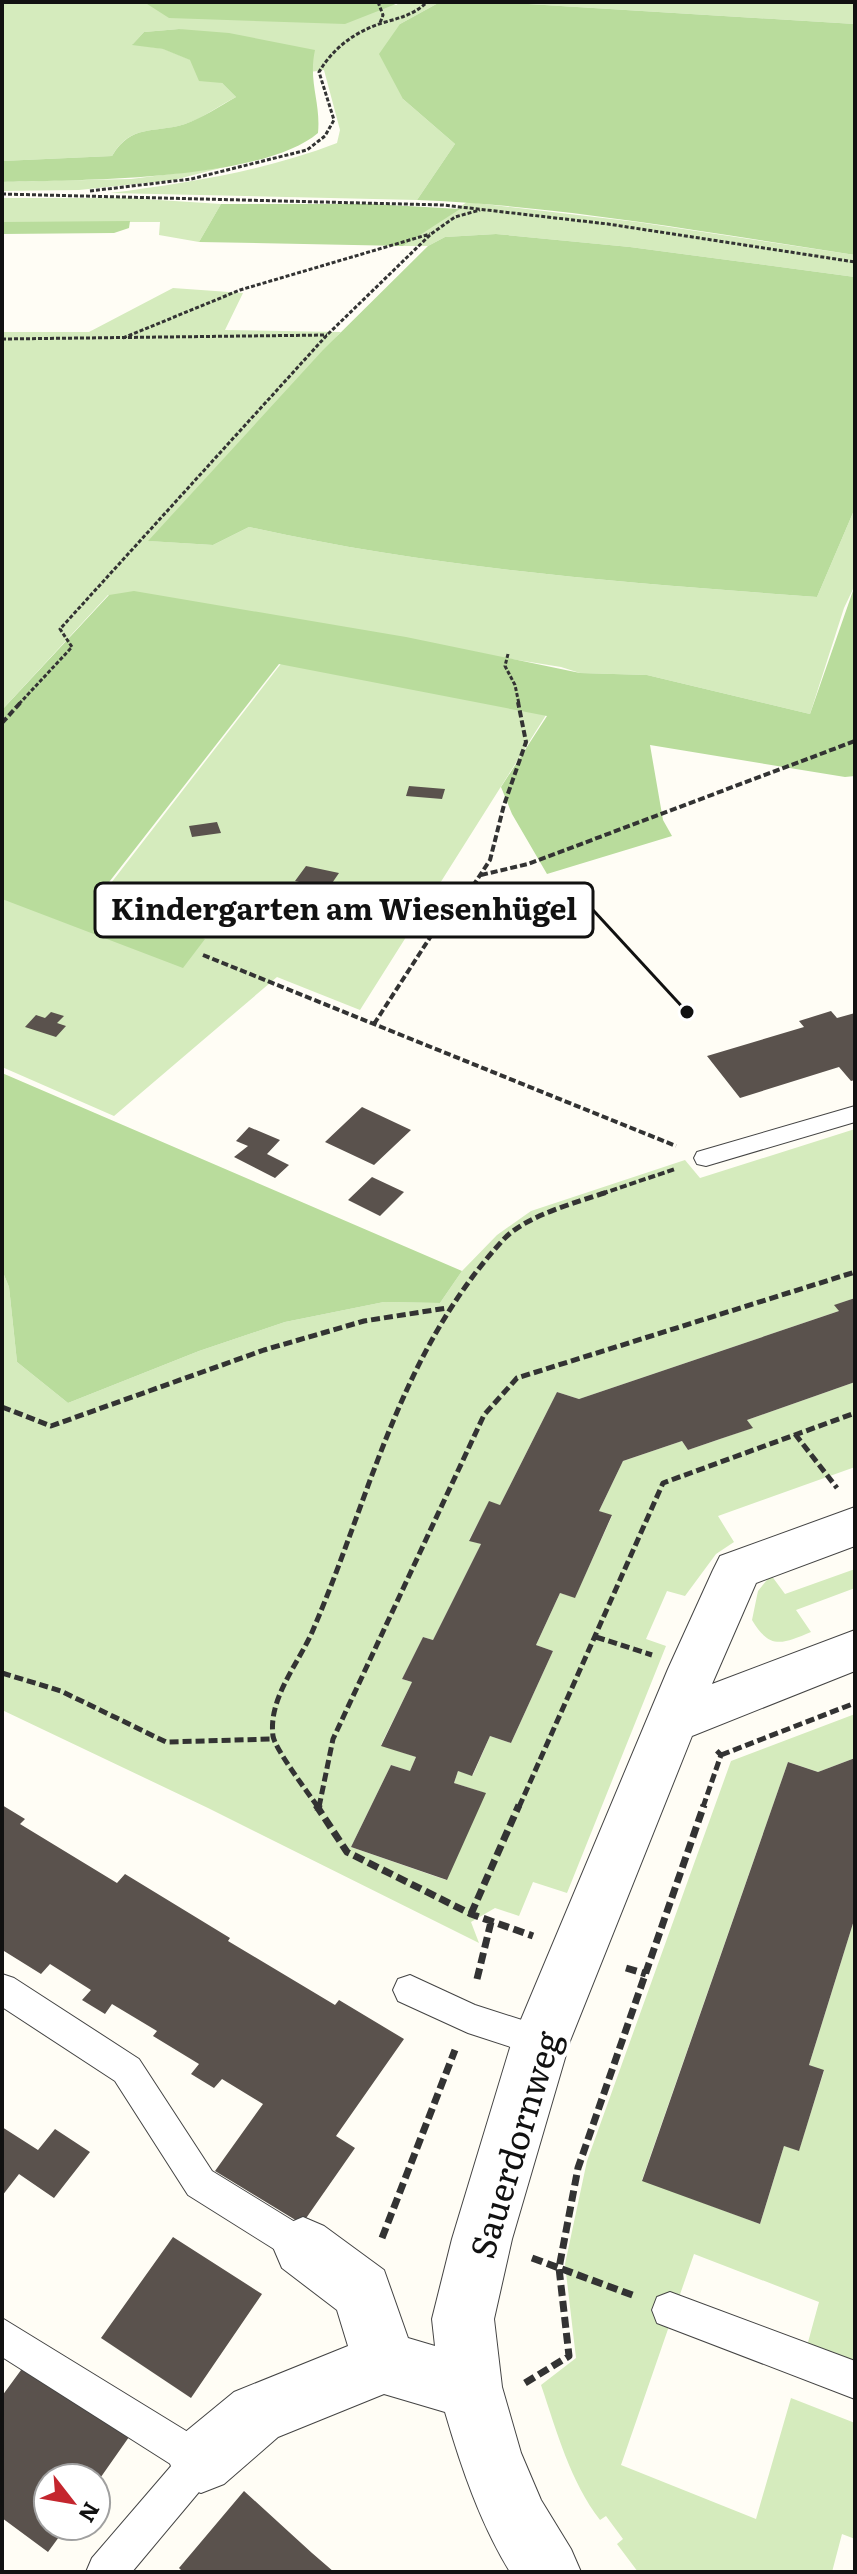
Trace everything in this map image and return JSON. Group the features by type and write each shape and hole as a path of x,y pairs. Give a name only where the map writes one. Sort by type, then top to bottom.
{"street":[{"name":"Sauerdornweg","path":"548,2572 517,2523 489,2453 474,2400 463,2319 482,2239 541,2041 577,1951 680,1718 737,1570 855,1526"},
{"path":"680,1718 855,1650"},
{"path":"303,2247 362,2291 384,2363"},
{"path":"201,2461 256,2414 384,2363 474,2400"}],"lane":[{"path":"706,1158 855,1114"},
{"path":"2,1989 127,2070 200,2183 303,2247"},
{"path":"410,1990 468,2018 541,2041"},
{"path":"656,2304 855,2380"},
{"path":"2,2336 201,2461 106,2572"}],"path":[{"path":"378,2 383,15 379,24"},
{"path":"73,193 191,179 307,150 325,136 334,120 319,72 326,59 348,37 406,17 427,2"},
{"path":"2,194 73,193 376,202 484,209 608,224 855,262"},
{"path":"2,723 72,647 60,629 327,335 431,234 455,217 484,209"},
{"path":"123,338 240,290 431,234"},
{"path":"2,339 327,335"},
{"path":"374,1024 431,936 463,901 490,860 504,805 526,742 515,685 505,666 508,654"},
{"path":"480,875 528,864 855,741"},
{"path":"203,955 706,1158"},
{"path":"646,1974 471,1914 347,1852 273,1739 273,1710 313,1631 412,1376 448,1308 506,1237 551,1211 706,1158"},
{"path":"318,1812 333,1739 484,1415 517,1378 855,1272"},
{"path":"2,1407 51,1426 264,1350 364,1321 448,1308"},
{"path":"471,1914 663,1483 855,1413"},
{"path":"795,1434 826,1475"},
{"path":"596,1637 656,1657"},
{"path":"2,1673 61,1691 166,1742 273,1739"},
{"path":"474,2400 569,2356 559,2268 578,2168 721,1755 855,1703"},
{"path":"680,1718 721,1755"},
{"path":"362,2291 468,2018 491,1922"},
{"path":"482,2239 656,2304"}],"green space":[{"path":"2,2 396,5 401,2 440,2 400,24 403,99 455,144 417,200 110,193 254,168 337,143 340,130 324,70 310,72 179,29 144,32 133,44 164,49 191,60 197,72 222,83 236,97 185,124 135,134 127,138 112,156 2,161"},
{"path":"144,2 401,2 345,24 169,18"},
{"path":"440,2 495,2 855,24 855,255 582,214 417,200 455,144 403,99 379,54 400,24"},
{"path":"495,2 855,2 855,24"},
{"path":"179,29 229,33 315,50 313,72 318,133 291,149 256,161 213,169 120,178 2,182 2,161 112,156 127,138 135,134 185,124 236,97 222,83 199,81 190,60 163,49 132,45 144,32"},
{"path":"280,153 174,180 79,190 2,191 2,182 131,179 217,168"},
{"path":"2,198 128,198 221,204 199,242 159,235 160,222 2,222"},
{"path":"467,202 637,222 855,255 855,277 630,247 496,234 445,237 428,246 403,246"},
{"path":"221,204 372,204 460,209 403,246 199,242"},
{"path":"130,221 129,228 114,233 2,234 2,222"},
{"path":"496,234 630,247 855,277 855,508 817,597 603,580 460,564 249,527 213,545 148,541 323,350 428,246 445,237"},
{"path":"173,288 243,293 225,330 341,332 149,541 213,545 249,527 389,554 460,564 602,580 817,597 855,508 855,585 844,608 810,714 647,675 580,673 561,667 108,595 2,710 2,332 89,332"},
{"path":"855,585 855,776 845,777 650,745 663,820 672,836 547,874 512,814 501,787 547,716 279,664 99,895 205,939 183,968 2,899 2,710 109,595 134,591 406,637 580,673 647,675 810,714"},
{"path":"290,652 553,704 360,1010 277,977 114,1116 2,1067 2,894 80,923"},
{"path":"2,1073 462,1271 440,1303 384,1302 285,1322 199,1351 68,1403 17,1362 9,1287 2,1270"},
{"path":"855,1129 855,1298 835,1305 839,1311 579,1399 557,1392 500,1505 489,1502 469,1540 481,1544 433,1640 423,1637 402,1679 412,1682 381,1745 416,1757 410,1771 391,1765 351,1847 446,1880 485,1793 454,1783 458,1771 473,1775 490,1736 511,1743 553,1651 536,1645 560,1593 575,1597 612,1516 599,1511 623,1461 682,1441 688,1450 752,1428 747,1420 855,1382 855,1467 718,1516 734,1542 716,1554 685,1596 667,1591 646,1639 666,1646 567,1893 533,1882 519,1916 495,1908 471,1922 479,1943 2,1710 2,1270 9,1287 17,1362 68,1403 199,1351 285,1322 384,1302 440,1303 462,1271 497,1235 531,1211 685,1160 700,1178"},
{"path":"855,1569 855,1588 796,1610 811,1632 777,1642 765,1636 752,1620 758,1591 771,1575 785,1594"},
{"path":"855,1714 855,1758 818,1772 788,1762 642,2180 760,2224 784,2146 799,2150 824,2071 809,2065 855,1917 855,2365 807,2346 819,2302 694,2254 621,2465 756,2519 791,2398 855,2423 855,2539 842,2534 832,2572 638,2572 617,2544 623,2539 606,2516 600,2520 580,2489 565,2456 541,2385 576,2358 565,2264 587,2161 731,1761"}],"building":[{"path":"409,786 445,789 442,799 406,796"},
{"path":"217,822 221,833 192,837 189,826"},
{"path":"306,866 339,873 328,889 295,881"},
{"path":"831,1011 837,1018 855,1013 855,1080 851,1081 839,1067 740,1098 707,1056 804,1027 799,1021"},
{"path":"51,1012 64,1016 57,1023 66,1026 56,1037 25,1027 36,1015 45,1018"},
{"path":"362,1107 411,1130 374,1165 325,1142"},
{"path":"249,1127 280,1140 267,1154 289,1165 275,1178 234,1157 248,1146 236,1141"},
{"path":"372,1177 404,1192 380,1216 348,1200"},
{"path":"855,1298 855,1382 747,1420 753,1428 688,1450 682,1441 623,1461 599,1511 612,1515 575,1598 560,1593 536,1645 553,1651 511,1743 490,1736 472,1776 458,1771 454,1783 486,1793 447,1880 351,1847 391,1765 410,1771 416,1757 381,1746 412,1682 402,1679 423,1637 433,1640 481,1544 469,1541 489,1501 500,1505 557,1392 579,1399 839,1311 834,1305"},
{"path":"855,1758 855,1917 809,2065 824,2070 799,2151 784,2146 760,2224 642,2181 788,1762 818,1772"},
{"path":"2,1805 25,1819 20,1824 117,1883 125,1874 335,2005 339,2000 404,2039 336,2136 355,2148 302,2224 215,2171 263,2104 222,2079 214,2088 191,2074 199,2064 153,2036 157,2031 112,2004 105,2014 82,2000 91,1990 50,1964 41,1974 4,1951 2,1954"},
{"path":"2,2127 38,2150 55,2129 90,2152 54,2198 19,2174 2,2196"},
{"path":"173,2237 262,2294 191,2398 101,2338"},
{"path":"24,2366 129,2437 111,2462 32,2462 32,2540 2,2518 2,2396"},
{"path":"244,2491 334,2572 183,2572 179,2568"},
{"path":"34,2542 55,2542 48,2552"}],"place":[{"name":"Kindergarten am Wiesenhügel","path":"687,1012"}]}
